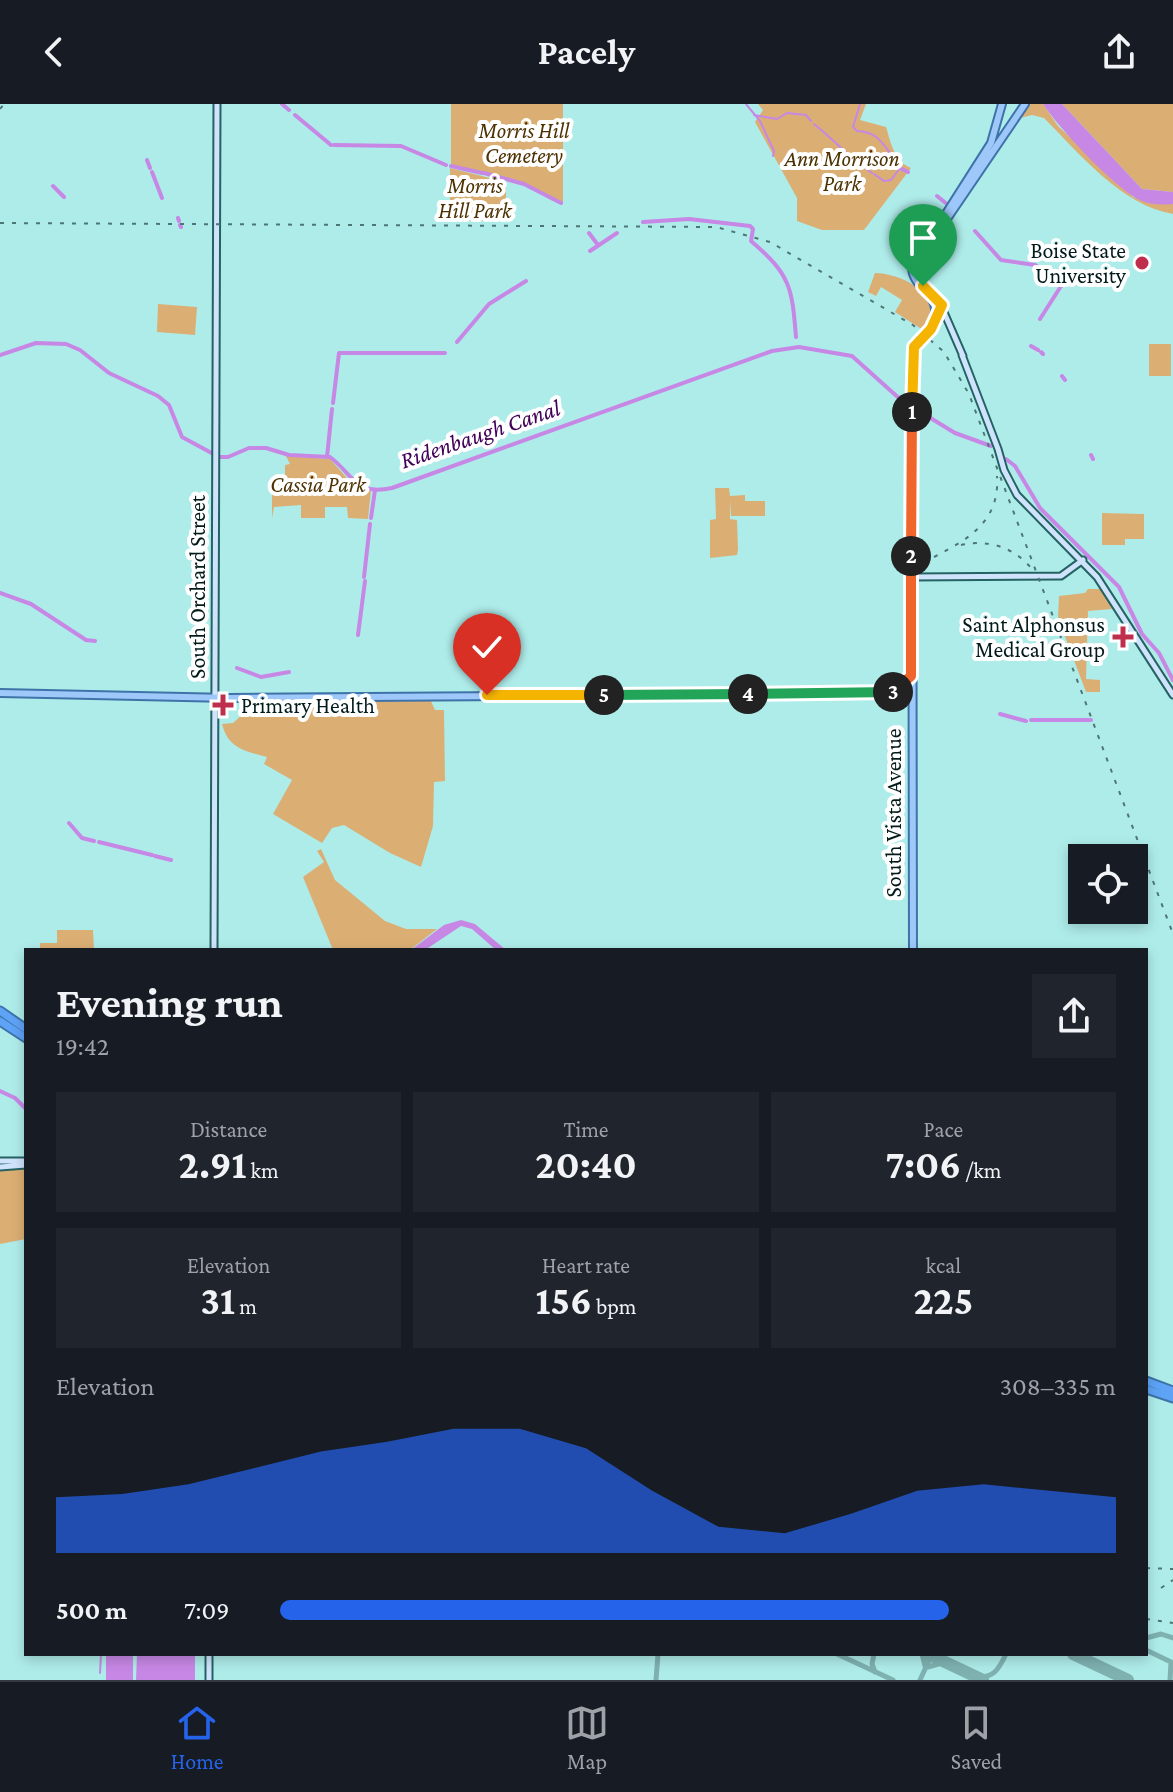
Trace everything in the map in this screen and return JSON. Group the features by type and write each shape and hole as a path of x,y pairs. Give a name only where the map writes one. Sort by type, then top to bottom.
{"highway":[{"path":"0,1011 24,1028"},
{"path":"0,1021 24,1037"},
{"path":"1148,1382 1171,1394"},
{"path":"1148,1389 1171,1394"}],"main road":[{"name":"South Orchard Street","path":"214,948 217,104"},
{"path":"942,305 915,282 914,260 991,143 1002,104"},
{"path":"1025,104 921,257 917,271 920,282 942,305 1013,482 1031,509 1083,560 1160,670 1173,695"},
{"path":"948,216 962,189"},
{"name":"South Vista Avenue","path":"912,948 912,407 914,347 935,312 929,296"},
{"path":"914,347 929,332 942,305"},
{"path":"938,315 947,316"},
{"path":"911,577 1061,576 1083,560"},
{"path":"891,693 911,676"},
{"path":"0,693 188,696 911,693"},
{"path":"0,1161 24,1163"},
{"path":"0,1167 24,1163"},
{"path":"209,1656 209,1680"}],"green space":[{"name":"Morris Hill Cemetery","path":"451,104 563,104 563,203 551,200 522,182 451,165"},
{"name":"Ann Morrison Park","path":"758,104 866,104 860,120 886,127 897,156 911,168 864,230 822,230 797,221 797,198 755,122 763,110"},
{"path":"1029,104 1043,104 1058,126 1133,197 1173,204 1173,214 1154,209 1136,200 1119,189 1044,118 1032,115 1020,118"},
{"path":"1062,104 1173,104 1173,192 1142,189"},
{"name":"Morris Hill Park","path":"450,168 506,182 506,221 450,221"},
{"path":"875,273 901,278 923,293 933,308 923,330 895,312 902,300 881,287 876,296 868,292"},
{"path":"158,304 197,307 195,335 157,332"},
{"path":"1149,344 1171,344 1171,376 1149,376"},
{"name":"Cassia Park","path":"286,456 330,459 354,486 371,490 368,519 348,518 347,507 325,507 325,518 301,518 301,505 274,507 272,518 272,478 285,478 285,465 290,464"},
{"path":"715,488 729,488 730,496 745,495 745,501 765,501 765,516 731,516 730,500 730,519 737,520 737,555 710,558 710,520 716,519"},
{"path":"1102,513 1144,514 1144,539 1125,539 1125,545 1102,545"},
{"path":"1088,589 1101,589 1112,609 1088,611 1086,679 1100,680 1100,692 1086,692 1058,618 1059,596 1085,593"},
{"path":"430,699 435,710 444,710 445,781 434,782 433,826 421,867 390,853 344,825 332,828 322,843 273,814 292,780 264,764 267,757 233,743 222,724 233,723 257,701"},
{"path":"321,849 335,880 385,921 406,929 437,929 413,948 332,948 303,877 324,862 317,851"},
{"path":"57,930 93,930 94,948 40,948 40,943 57,943"},
{"path":"24,1166 24,1239 0,1244 0,1168"}],"shaded area":[{"path":"1043,104 1062,104 1142,189 1173,192 1173,204 1146,202 1118,185 1074,142"},
{"path":"461,920 475,924 504,948 494,948 472,929 461,926 428,948 414,948 444,925"},
{"path":"106,1656 133,1656 133,1680 106,1680"},
{"path":"137,1656 195,1656 195,1680 136,1680"}],"waterway":[{"path":"282,104 289,110"},
{"path":"746,104 760,121 774,151 773,156"},
{"path":"860,104 853,127 875,136 895,159"},
{"path":"754,115 777,119 787,113 806,115 811,121"},
{"path":"295,115 331,145"},
{"path":"814,124 872,173"},
{"path":"334,145 401,146 446,165"},
{"path":"147,160 150,168"},
{"path":"874,174 884,181 891,180 900,168 896,163"},
{"path":"451,166 482,173"},
{"path":"900,168 908,172"},
{"path":"152,172 162,198"},
{"path":"484,173 524,184 561,203"},
{"path":"53,186 64,197"},
{"path":"937,196 947,204"},
{"path":"643,222 689,219 750,226 753,229 751,241 774,263 787,283 796,337"},
{"path":"975,231 1001,260 1035,265 1048,273"},
{"path":"589,233 598,245"},
{"path":"590,251 617,233"},
{"path":"1040,319 1063,283 1052,276"},
{"path":"457,342 489,304 526,281"},
{"name":"Ridenbaugh Canal","path":"0,355 36,343 66,344 80,350 109,373 158,396 169,405 182,437 219,457 228,457 249,448 266,448 289,455 330,457 356,482 379,490 392,488 772,351 799,347 852,356 901,400 955,433 991,446"},
{"path":"1031,346 1038,350"},
{"path":"333,403 339,353 445,353"},
{"path":"1062,376 1065,380"},
{"path":"327,457 332,409"},
{"path":"1091,455 1093,459"},
{"name":"Ridenbaugh Canal","path":"1006,459 1015,466 1040,508 1119,587 1142,634 1159,653 1173,680"},
{"path":"371,518 375,490"},
{"path":"364,577 370,524"},
{"path":"358,635 365,581"},
{"path":"0,593 31,604 86,640 95,641"},
{"path":"237,668 261,677 289,672"},
{"path":"1000,714 1026,721"},
{"path":"1031,720 1091,720"},
{"path":"69,823 82,838 94,841"},
{"path":"99,842 152,855"},
{"path":"155,856 171,860"},
{"path":"0,1091 15,1098 24,1107"},
{"path":"100,1673 101,1656"}],"taxiway":[{"path":"1148,1637 1161,1634 1173,1638"},
{"path":"1148,1651 1171,1662 1170,1680"},
{"path":"656,1680 658,1656"},
{"path":"841,1656 893,1680"},
{"path":"874,1656 875,1672"},
{"path":"922,1656 925,1666"},
{"path":"920,1680 931,1656"},
{"path":"974,1676 991,1675 1005,1656"},
{"path":"928,1667 945,1662"}],"runway":[{"path":"932,1656 983,1680"},
{"path":"1077,1656 1128,1680"}],"railway":[{"path":"0,109 4,104"},
{"path":"0,223 716,227 770,242 913,325 944,352 969,394 1173,934"},
{"path":"934,557 970,535 988,517 997,492 997,476"},
{"path":"961,545 981,543 1000,546 1017,555 1032,569"},
{"path":"1148,1568 1173,1569"},
{"path":"1161,1588 1173,1580"},
{"path":"1148,1619 1173,1623"}],"place":[{"name":"Boise State University","path":"1142,263"},
{"name":"Saint Alphonsus Medical Group","path":"1123,637"},
{"name":"Primary Health","path":"223,705"}],"route":[{"path":"487,695 891,693 903,685 911,676 913,352 931,329 942,305 923,286"}]}
